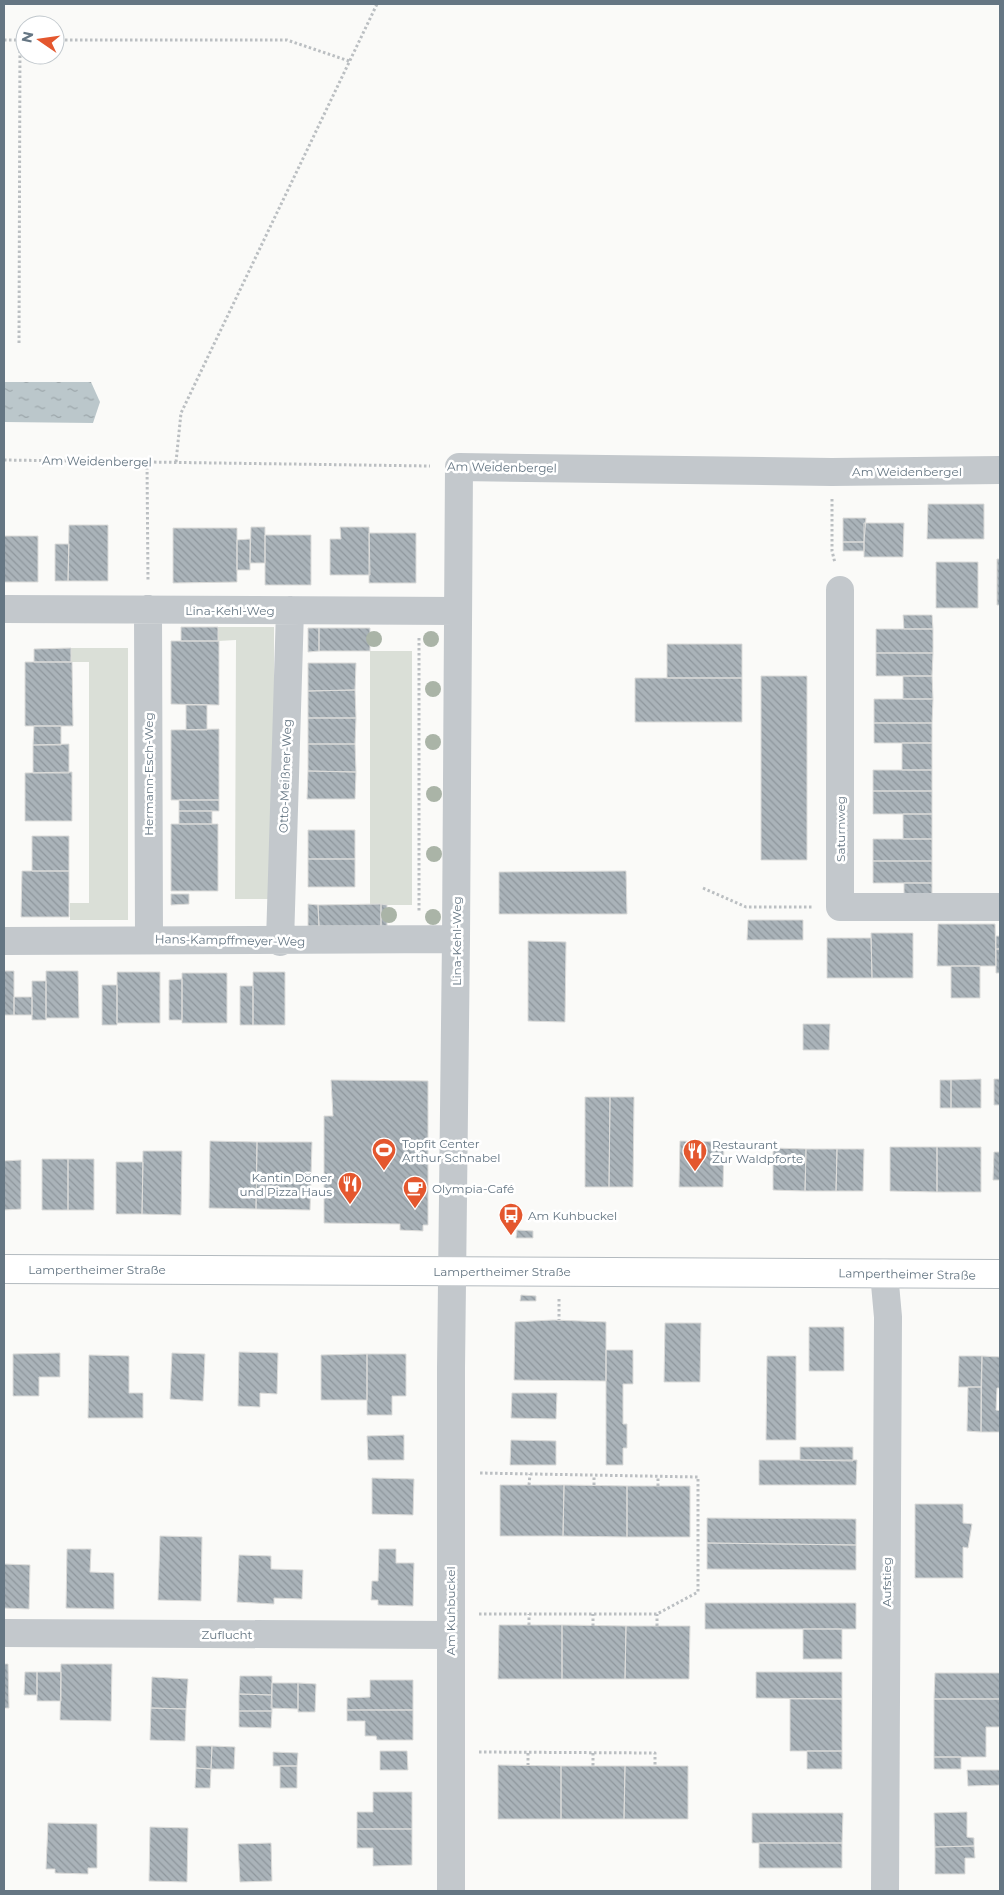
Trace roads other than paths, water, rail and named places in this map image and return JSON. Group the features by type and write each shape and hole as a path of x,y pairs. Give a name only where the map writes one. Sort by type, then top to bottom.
{"street":[{"name":"Am Weidenbergel","path":"458,467 832,472 1000,470"},
{"name":"Lina-Kehl-Weg","path":"452,1270 456,940 458,467"},
{"name":"Saturnweg","path":"840,590 840,907 1000,907"},
{"name":"Lina-Kehl-Weg","path":"4,609 457,611"},
{"name":"Hermann-Esch-Weg","path":"148,610 149,939"},
{"name":"Otto-Meißner-Weg","path":"280,942 290,610"},
{"name":"Hans-Kampffmeyer-Weg","path":"4,941 149,939 280,942 456,940"},
{"name":"Lampertheimer Straße","path":"4,1269 1000,1274"},
{"name":"Am Kuhbuckel","path":"451,1891 452,1270"},
{"name":"Aufstieg","path":"884,1273 888,1317 885,1891"},
{"name":"Zuflucht","path":"4,1634 450,1625"}],"water":[{"path":"4,382 91,382 100,402 93,423 4,422"}],"place":[{"name":"Topfit Center Arthur Schnabel","path":"384,1171"},
{"name":"Restaurant Zur Waldpforte","path":"695,1172"},
{"name":"Kantin Döner und Pizza Haus","path":"350,1205"},
{"name":"Olympia-Café","path":"415,1209"},
{"name":"Am Kuhbuckel","path":"511,1236"}]}
